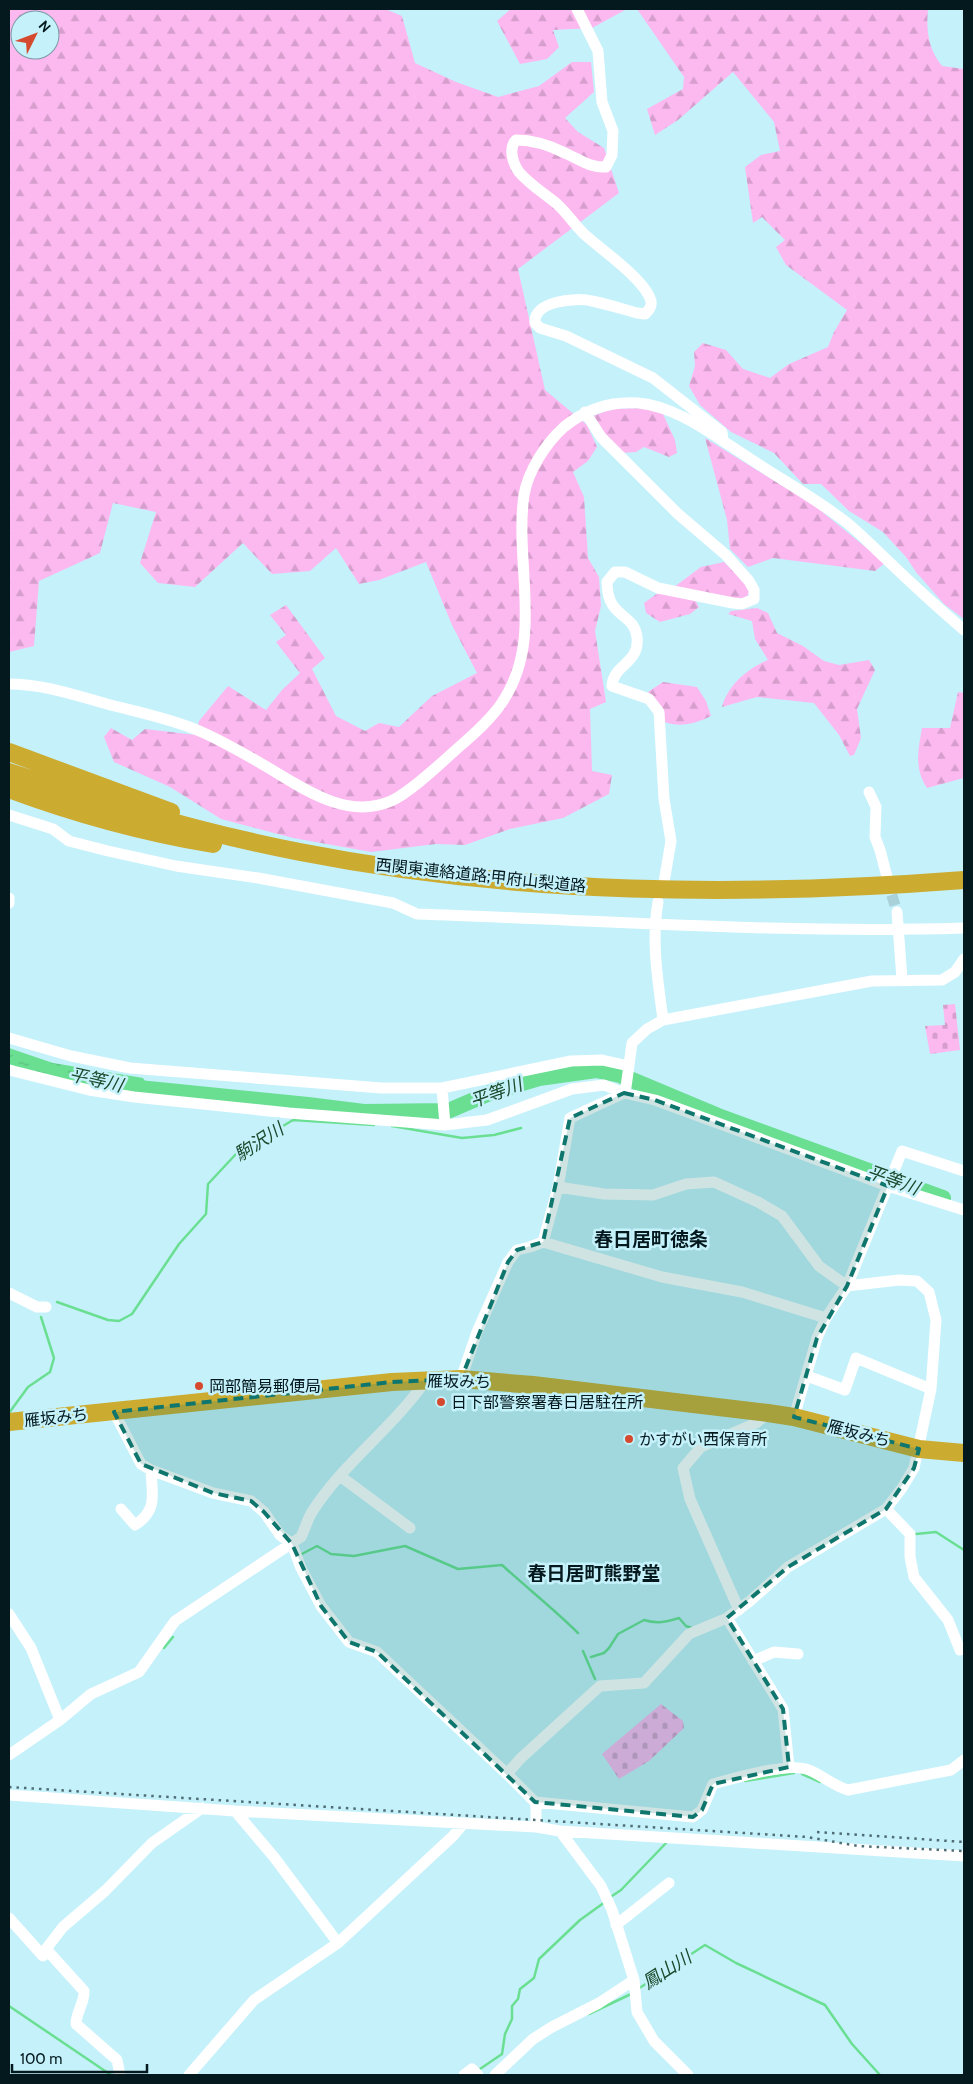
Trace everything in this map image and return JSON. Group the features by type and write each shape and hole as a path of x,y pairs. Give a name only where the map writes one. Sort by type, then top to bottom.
{"highway":[{"path":"9,752 76,786"},
{"name":"西関東連絡道路;甲府山梨道路","path":"9,772 76,786 175,823 244,840 377,866 473,878 652,896 670,886 837,889 891,881 964,880"},
{"path":"9,789 69,811 172,837 303,858 377,866"},
{"path":"891,881 964,873"},
{"path":"837,889 885,892 964,891"},
{"name":"雁坂みち","path":"9,1422 461,1378 533,1384 768,1412 920,1449 964,1453"}],"street":[{"path":"577,9 598,52 602,102 612,131 612,155 606,167 595,168 565,152 532,140 516,140 512,146 512,156 519,171 561,208 583,232 628,271 647,293 651,303 650,308 645,314 637,314 591,300 576,299 546,305 536,312 534,317 535,323 540,328 566,336 653,378 722,432 723,442"},
{"path":"9,684 56,689 197,730 314,795 336,804 366,806 390,801 405,792 434,769 475,733 502,703 513,683 522,661 526,636 522,525 524,491 536,464 554,437 585,412 607,404 639,403 660,408 682,418 804,491 848,524 964,630"},
{"path":"585,412 601,437 678,514 726,555 749,580 754,590 754,599 742,604 658,588 625,572 614,572 607,582 608,599 613,609 630,622 636,630 638,639 634,658 615,674 612,686 649,699 658,712 664,799 671,841 670,886"},
{"path":"869,792 876,807 875,837 891,881"},
{"path":"9,815 53,829 69,841 176,866 258,878 393,903 417,914 654,925 899,930 964,928"},
{"path":"652,896 656,969 662,1020"},
{"path":"9,898 9,903"},
{"path":"897,912 902,979"},
{"path":"625,1090 632,1043 647,1029 662,1020 872,981 902,979 942,980 955,972 964,958"},
{"path":"9,1038 71,1056 130,1068 382,1088 442,1088 571,1061 602,1060 629,1066"},
{"path":"9,1070 89,1090 134,1097 289,1113 444,1125 487,1120 572,1089 604,1085 655,1100 888,1186 964,1210"},
{"path":"442,1088 444,1125"},
{"path":"543,1242 558,1186 570,1118 625,1090"},
{"path":"794,1417 817,1338 826,1318 847,1286 902,1151 964,1171"},
{"path":"507,1774 520,1759 600,1686 644,1683 689,1634 727,1618 740,1610 788,1567 886,1509 914,1468 920,1449 931,1389 936,1320 929,1292 916,1282 899,1280 847,1286 818,1266 782,1216 758,1202 714,1182 686,1184 653,1195 604,1194 558,1186"},
{"path":"461,1378 477,1332 508,1262 517,1250 543,1242 662,1277 742,1292 826,1318"},
{"path":"9,1293 37,1307 46,1307"},
{"path":"807,1376 845,1390 856,1358 931,1389"},
{"path":"9,1755 60,1720 91,1694 139,1672 175,1621 301,1537 311,1514 328,1489 384,1430 426,1380"},
{"path":"114,1412 141,1464 151,1470 213,1493 251,1501 264,1512 280,1535 292,1544 301,1568 321,1606 348,1642 377,1652 507,1774 535,1805 536,1827"},
{"path":"740,1610 690,1499 683,1468 701,1447 756,1423 768,1412"},
{"path":"121,1510 135,1525 147,1517 152,1507 151,1470"},
{"path":"340,1476 410,1528"},
{"path":"886,1509 910,1534 910,1557 914,1577 948,1620 960,1650 964,1649"},
{"path":"9,1614 31,1648 60,1720"},
{"path":"727,1618 784,1709 789,1767"},
{"path":"753,1660 774,1652 798,1654"},
{"path":"535,1805 693,1817 702,1810 713,1784 789,1767 806,1769 835,1786 848,1790 951,1770 964,1760"},
{"path":"9,1795 235,1811 536,1827 560,1831 964,1856"},
{"path":"9,1918 43,1956 46,1949 64,1927 105,1891 152,1843 202,1808"},
{"path":"235,1811 274,1857 338,1943"},
{"path":"189,2075 254,2000 338,1943 453,1836 464,1823"},
{"path":"560,1831 601,1886 634,1980 636,2012 675,2071 688,2075"},
{"path":"616,1925 669,1883"},
{"path":"46,1949 84,1991 85,1996 76,2014 76,2024 117,2060 120,2075"},
{"path":"495,2075 533,2039 599,2003 634,1980"}],"highlighted area":[{"path":"624,1093 655,1100 888,1186 847,1286 817,1338 794,1417 919,1449 914,1468 886,1509 788,1567 727,1618 783,1709 789,1767 713,1784 702,1810 693,1817 535,1802 377,1652 349,1642 321,1606 292,1544 264,1512 251,1501 213,1493 141,1464 114,1412 392,1382 461,1379 508,1262 517,1250 543,1242 570,1118"}],"green space":[{"path":"9,9 385,9 402,16 415,63 456,82 498,97 539,86 572,62 591,62 594,92 565,118 578,132 604,148 619,193 518,269 545,390 587,425 597,447 588,461 573,472 584,497 588,558 599,577 601,606 595,631 606,702 590,709 592,771 612,775 609,794 563,818 510,829 465,845 436,844 371,852 293,838 221,819 170,787 114,762 104,737 111,728 132,740 145,729 196,735 199,721 228,686 266,710 282,690 300,673 276,642 286,635 270,615 286,605 325,658 312,669 336,716 365,731 379,723 399,727 432,696 477,673 452,625 426,562 379,580 359,584 336,548 310,571 272,574 243,543 195,587 158,583 140,563 156,512 113,503 100,553 39,581 34,646 9,652"},
{"path":"511,9 627,9 592,28 553,30 559,47 547,59 520,64 497,21"},
{"path":"637,9 928,9 929,39 937,60 942,66 964,69 964,619 944,604 883,532 849,511 821,484 803,484 774,453 731,432 700,405 689,386 695,366 694,352 703,343 726,350 743,369 770,378 789,364 828,347 834,332 847,310 786,265 776,247 785,240 762,217 753,223 745,167 761,155 780,151 774,122 733,72 678,120 655,135 647,109 683,89 684,77"},
{"path":"641,408 663,414 675,440 677,453 669,457 644,447 636,452 621,453 605,438 593,416 612,409"},
{"path":"705,438 815,506 885,563 875,571 773,558 748,567 730,549 727,520"},
{"path":"724,562 746,583 749,592 747,597 738,599 674,587 701,567"},
{"path":"658,593 695,600 699,607 690,614 660,622 646,613 644,603"},
{"path":"757,608 768,613 777,633 803,646 824,661 839,665 869,660 875,670 857,709 861,738 854,755 850,756 839,735 814,703 757,697 722,707 729,692 739,679 753,668 768,660 755,639 752,621 728,614 731,611"},
{"path":"663,682 697,687 706,701 711,716 688,724 677,725 665,722 660,705 648,692"},
{"path":"958,692 964,693 964,778 927,788 920,773 918,759 922,728 950,728"},
{"path":"955,1004 960,1050 930,1054 925,1026 945,1025 943,1005"},
{"path":"661,1704 683,1721 684,1728 649,1761 619,1779 602,1754"}],"water":[{"path":"9,1048 53,1063 143,1078 155,1097 49,1078 9,1064"}],"waterway":[{"name":"平等川","path":"129,1087 364,1112 448,1111 490,1093 539,1078 596,1070 620,1075 718,1116 943,1198"},
{"name":"駒沢川","path":"57,1302 108,1320 119,1321 132,1314 179,1244 206,1214 208,1184 236,1154 293,1120 374,1125"},
{"name":"駒沢川","path":"392,1126 462,1138 494,1135 521,1128"},
{"name":"駒沢川","path":"9,1413 28,1387 50,1372 54,1358 41,1317"},
{"path":"916,1534 936,1532 964,1550"},
{"path":"300,1555 317,1546 331,1554 354,1556 405,1546 458,1569 502,1565 578,1633"},
{"path":"591,1657 604,1653 618,1634 644,1620 661,1622 679,1618 686,1626 692,1628"},
{"path":"164,1648 173,1637"},
{"path":"583,1651 595,1679"},
{"name":"鳳山川","path":"745,1781 794,1773"},
{"name":"鳳山川","path":"802,1774 820,1782"},
{"name":"鳳山川","path":"609,1898 621,1890 668,1841"},
{"name":"鳳山川","path":"477,2071 502,2054 505,2034 512,2019 512,2006 518,1999 520,1989 534,1978 539,1959 580,1920 605,1902"},
{"name":"鳳山川","path":"638,1989 705,1945 736,1963 825,2005 852,2044 880,2075"},
{"name":"鳳山川","path":"589,2014 631,1994"},
{"name":"鳳山川","path":"9,2006 111,2075"}],"tunnel":[{"path":"887,879 897,912"}],"railway":[{"path":"9,1787 807,1837 858,1846 964,1851"},
{"path":"817,1832 964,1842"}],"place":[{"name":"岡部簡易郵便局","path":"199,1386"},
{"name":"日下部警察署春日居駐在所","path":"441,1402"},
{"name":"かすがい西保育所","path":"629,1439"}],"district":[{"name":"春日居町徳条","path":"651,1239"},
{"name":"春日居町熊野堂","path":"594,1573"}]}
